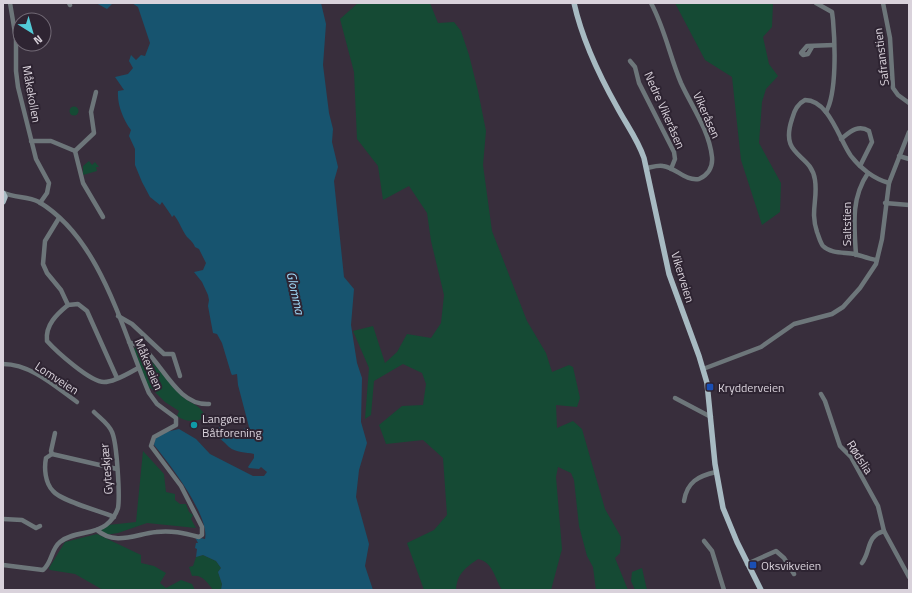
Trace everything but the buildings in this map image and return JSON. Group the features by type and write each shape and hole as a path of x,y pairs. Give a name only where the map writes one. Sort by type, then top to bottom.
{"main road":[{"name":"Vikerveien","path":"574,3 577,17 610,96 639,144 646,168 669,274 703,369 711,417 716,472 727,521 761,590"},
{"path":"3,193 4,201"}],"street":[{"name":"Måkekollen","path":"10,3 16,39 16,76 30,141 38,165 49,183 47,193 40,203"},
{"name":"Vikeråsen","path":"646,168 664,166 685,178 699,179 710,170 712,157 704,129 681,83 671,50 651,3"},
{"path":"816,3 832,12 834,45 833,74 830,102 826,112"},
{"name":"Safranstien","path":"883,3 890,38 893,88 898,95 909,103"},
{"path":"812,47 834,45"},
{"name":"Nedre Vikeråsen","path":"630,61 634,64 639,83 674,152 675,159 671,169"},
{"path":"96,92 91,112 94,132 75,151 83,183 103,218"},
{"path":"876,260 829,250 821,243 813,214 815,186 814,175 792,148 788,140 789,129 794,113 800,103 805,100 816,102 826,112 851,156 868,173 889,184"},
{"path":"841,139 857,128 862,128 869,131 872,142 860,166"},
{"path":"703,369 761,347 794,324 827,316 837,311 860,288 871,274 876,260 882,239 885,203 889,184 909,132"},
{"name":"Måkekollen","path":"30,141 51,141 75,151"},
{"path":"899,156 909,158"},
{"name":"Saltstien","path":"856,255 855,202 862,182 868,173"},
{"name":"Måkeveien","path":"3,193 13,197 29,198 40,203 59,218 80,240 90,255 118,316 138,368 152,398 176,418 176,425 154,437 151,446 181,486 202,527 202,535 199,537 171,531 156,532 119,539 106,536 97,530"},
{"path":"4,201 13,197"},
{"path":"885,203 909,205"},
{"path":"59,218 45,241 43,264 46,273 61,290 68,305"},
{"path":"117,378 87,311 78,304 68,305 49,325 47,341 94,380 103,382 117,378 138,368"},
{"path":"118,316 132,324 164,354 173,354 180,376"},
{"path":"129,342 142,348 185,396 202,405 209,404"},
{"name":"Lomveien","path":"3,364 15,365 37,375 77,402"},
{"name":"Rødslia","path":"821,394 826,401 840,446 852,457 878,506 884,531 909,577"},
{"path":"675,398 711,417"},
{"name":"Gyteskjær","path":"94,412 108,425 112,432 119,494 118,508 114,517"},
{"path":"52,454 51,451 55,433"},
{"path":"3,564 43,570 47,567 54,548 61,541 71,536 97,530 106,525 114,517 62,497 53,492 47,479 45,465 46,458 52,454 117,469"},
{"path":"684,501 687,488 692,482 716,472"},
{"path":"3,519 22,520 36,528 40,526"},
{"path":"862,563 871,539 877,533 884,531"},
{"path":"704,541 712,551 724,590"},
{"path":"747,564 776,551 784,558 794,574"}],"green space":[{"path":"358,3 430,3 438,23 454,22 461,31 478,91 486,131 483,165 492,231 527,321 546,353 552,372 569,365 573,367 580,398 577,407 556,405 557,428 573,421 582,429 605,509 621,537 620,553 615,558 628,590 596,590 593,567 587,556 579,526 574,480 571,473 558,467 556,477 562,549 551,590 502,590 490,567 478,559 462,572 458,580 456,590 424,590 407,543 434,530 447,515 443,458 423,440 386,444 379,425 402,406 423,405 426,384 422,373 403,364 374,381 371,415 365,419 369,368 353,331 373,326 385,363 397,352 407,334 431,338 441,323 444,295 431,241 427,213 409,186 383,200 378,166 357,139 354,72 340,19"},
{"path":"675,3 773,3 772,27 763,37 769,64 778,76 766,89 762,102 759,143 781,183 780,212 762,225 741,160 732,77 705,60"},
{"path":"72,107 76,107 78,111 76,115 72,115 70,113 70,109"},
{"path":"89,161 92,165 95,162 99,167 96,167 97,171 83,175 83,166"},
{"path":"136,346 148,357 181,395 201,409 206,417 192,421 184,420 177,416 179,411 165,402 151,388 148,389 133,350"},
{"path":"143,451 164,474 166,492 175,494 175,500 180,504 186,504 189,512 193,515 191,519 196,528 147,523 118,533 105,535 101,532 102,529 108,525 136,522"},
{"path":"97,534 141,555 141,563 154,566 166,573 160,583 166,588 181,580 192,584 195,590 103,590 75,574 50,570 49,568 65,542"},
{"path":"203,555 216,561 221,568 218,572 222,584 221,590 213,590 207,582 199,576 192,576 189,567 193,566 196,557"},
{"path":"642,568 647,590 635,590 631,581 632,572"}],"water":[{"path":"96,3 113,3 107,9"},
{"name":"Glomma","path":"132,3 321,3 326,24 323,65 329,113 333,129 332,142 338,167 334,181 344,277 354,289 351,325 357,363 362,378 361,422 367,443 359,470 356,497 369,544 365,566 373,590 221,590 222,584 218,572 221,568 216,561 203,555 196,557 197,549 195,548 196,543 198,543 195,537 205,539 205,529 201,517 187,490 154,445 155,439 166,432 179,429 196,439 210,454 253,476 264,476 267,472 261,467 259,469 249,468 248,467 254,458 254,454 232,449 215,435 219,427 229,434 249,427 238,385 237,374 232,375 222,343 217,334 213,333 208,306 208,295 202,282 194,272 203,270 206,263 199,249 195,247 187,237 174,215 172,217 162,202 160,205 150,197 135,165 135,149 129,136 131,130 125,121 118,101 118,91 124,90 115,77 128,74 133,68 129,61 131,55 136,60 141,55 145,56 150,43 138,7"}],"place":[{"name":"Krydderveien","path":"710,387"},
{"name":"Langøen Båtforening","path":"194,425"},
{"name":"Oksvikveien","path":"753,565"}]}
